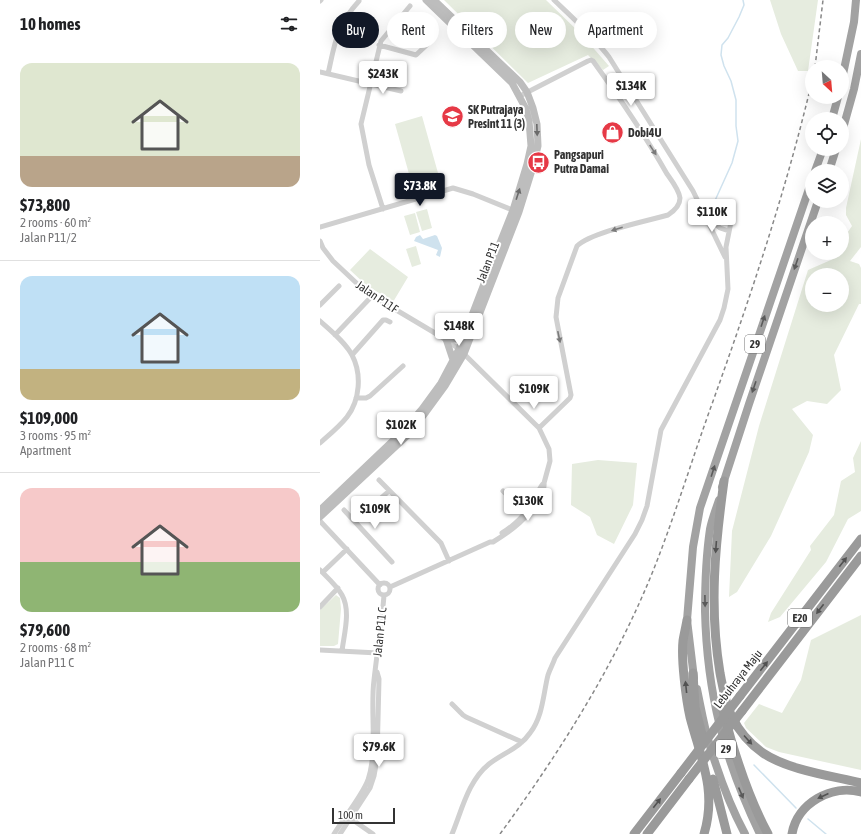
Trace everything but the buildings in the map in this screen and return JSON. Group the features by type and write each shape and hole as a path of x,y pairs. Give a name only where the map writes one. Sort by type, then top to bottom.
{"highway":[{"path":"845,60 851,0"},
{"path":"846,60 854,22 856,0"},
{"path":"848,112 861,54"},
{"name":"29","path":"745,834 733,810 709,744 693,673 688,620 693,547 700,508 805,200"},
{"name":"29","path":"760,834 746,806 730,765 716,713 708,660 706,568 710,528 724,481 766,352 816,208"},
{"path":"724,481 717,531 713,590 719,690 733,747 746,787 768,834"},
{"name":"Lebuhraya Maju","path":"634,834 861,539"},
{"name":"Lebuhraya Maju","path":"647,834 861,556"},
{"path":"688,620 683,642 687,696 690,716 709,787 710,808 704,834"},
{"path":"717,653 728,708 732,718 749,742 779,762 861,783"},
{"path":"693,673 695,706 728,834"},
{"path":"792,834 798,818 807,806 821,796 830,792 842,790 861,792"}],"main road":[{"name":"Jalan P11","path":"320,510 402,432 422,409 441,383 453,360 462,351 464,335 516,211 531,146 529,121 526,109 512,83 426,0"},
{"name":"Jalan P11","path":"320,517 407,436 445,386 462,351 533,168 538,146 537,124 533,108 527,92 520,82 434,0"},
{"path":"453,360 446,339 457,339 464,335"}],"street":[{"path":"554,0 586,30 609,57 693,191 726,258"},
{"path":"328,74 339,28 347,15 359,1"},
{"path":"387,48 379,46 383,38 410,6"},
{"path":"379,48 361,124 369,165 383,209"},
{"path":"387,48 416,55 424,48"},
{"path":"520,96 591,60 593,61 616,93 665,170 677,190 680,200 676,208 668,214 601,234 584,240 577,246 558,298 556,317 571,395 570,398 539,428"},
{"path":"320,72 401,90"},
{"path":"320,227 454,188 516,211"},
{"path":"452,834 478,775 490,764 522,742 530,733 541,713 548,675 555,658 642,520 647,506 661,430 720,320 728,289 726,258 728,231 733,212 722,220 706,216"},
{"path":"706,216 715,225 728,231"},
{"name":"Jalan P11F","path":"320,241 323,248 333,261 366,292 446,339 462,351 539,428 549,449 550,461 544,483"},
{"path":"320,305 339,286"},
{"path":"335,335 372,296"},
{"path":"352,355 383,320 390,322"},
{"path":"320,321 335,335 352,355 357,367 358,378 356,398 348,416 340,426 320,443"},
{"path":"356,398 360,399 370,396 403,366"},
{"path":"379,480 441,543 449,561"},
{"path":"490,542 491,539 508,529 525,513 534,501 541,485 544,483"},
{"path":"380,585 378,587 378,591 384,595 389,592 390,587 490,542 493,542 510,532 527,516 542,494 545,486 544,483"},
{"path":"355,521 390,491"},
{"path":"503,491 525,513"},
{"path":"344,510 392,562"},
{"path":"320,521 380,585"},
{"path":"342,651 346,604 338,588 321,571 347,549"},
{"path":"380,585 386,583 390,587"},
{"path":"320,606 338,588"},
{"name":"Jalan P11 C","path":"334,834 364,788 369,775 372,759 374,680 384,595"},
{"path":"320,650 378,653"},
{"name":"Jalan P11 C","path":"340,834 370,788 374,776 377,759 379,679 376,669"},
{"path":"452,704 466,717 522,742"},
{"path":"350,818 373,834"}],"shaded area":[{"path":"444,0 546,0 558,12 515,12 515,48 566,48 566,19 574,27 574,48 593,48 609,66 603,70 588,55 528,83 493,48 507,48 507,12 456,12"},
{"path":"770,0 818,0 810,60 805,60 805,71 798,71 781,34"},
{"path":"422,116 438,173 411,181 395,124"},
{"path":"861,139 861,247 850,261 859,264 861,268 861,304 859,304 834,355 841,390 827,404 807,401 792,409 813,435 809,452 771,536 737,592 729,597 732,531 759,426 805,280 805,312 849,312 849,268 813,268 831,260 849,260 849,230 852,226 849,220 849,216 846,215 846,208 849,208 849,194"},
{"path":"427,209 432,228 422,231 416,212"},
{"path":"415,213 420,232 410,235 404,216"},
{"path":"416,246 421,264 412,267 406,249"},
{"path":"370,249 408,277 393,302 365,284 350,270"},
{"path":"861,441 861,511 848,519 826,562 780,617 768,622 771,613 811,550 810,546 834,515 841,481 855,472 853,458"},
{"path":"598,460 637,463 633,505 614,544 597,535 590,517 571,505 572,464"},
{"path":"336,595 340,598 341,609 338,644 334,646 320,646 320,610"},
{"path":"861,615 861,770 779,752 766,747 746,728 744,723 759,704 782,713 801,680 811,640"}],"water":[{"path":"420,235 423,239 435,235 437,236 442,248 440,257 436,255 438,250 414,241 416,237"}],"waterway":[{"path":"713,205 732,163 738,141 736,126 736,100 731,81 721,55 722,45 728,38 739,17 744,5 743,0"},
{"path":"754,765 796,808"},
{"path":"808,819 826,834"}],"railway":[{"path":"816,60 823,0"},
{"path":"500,834 544,772 585,707 622,640 653,571 753,284 779,204 806,104"}],"place":[{"name":"SK Putrajaya Presint 11 (3)","path":"452,117"},
{"name":"Dobi4U","path":"612,133"},
{"name":"Pangsapuri Putra Damai","path":"539,162"}]}
